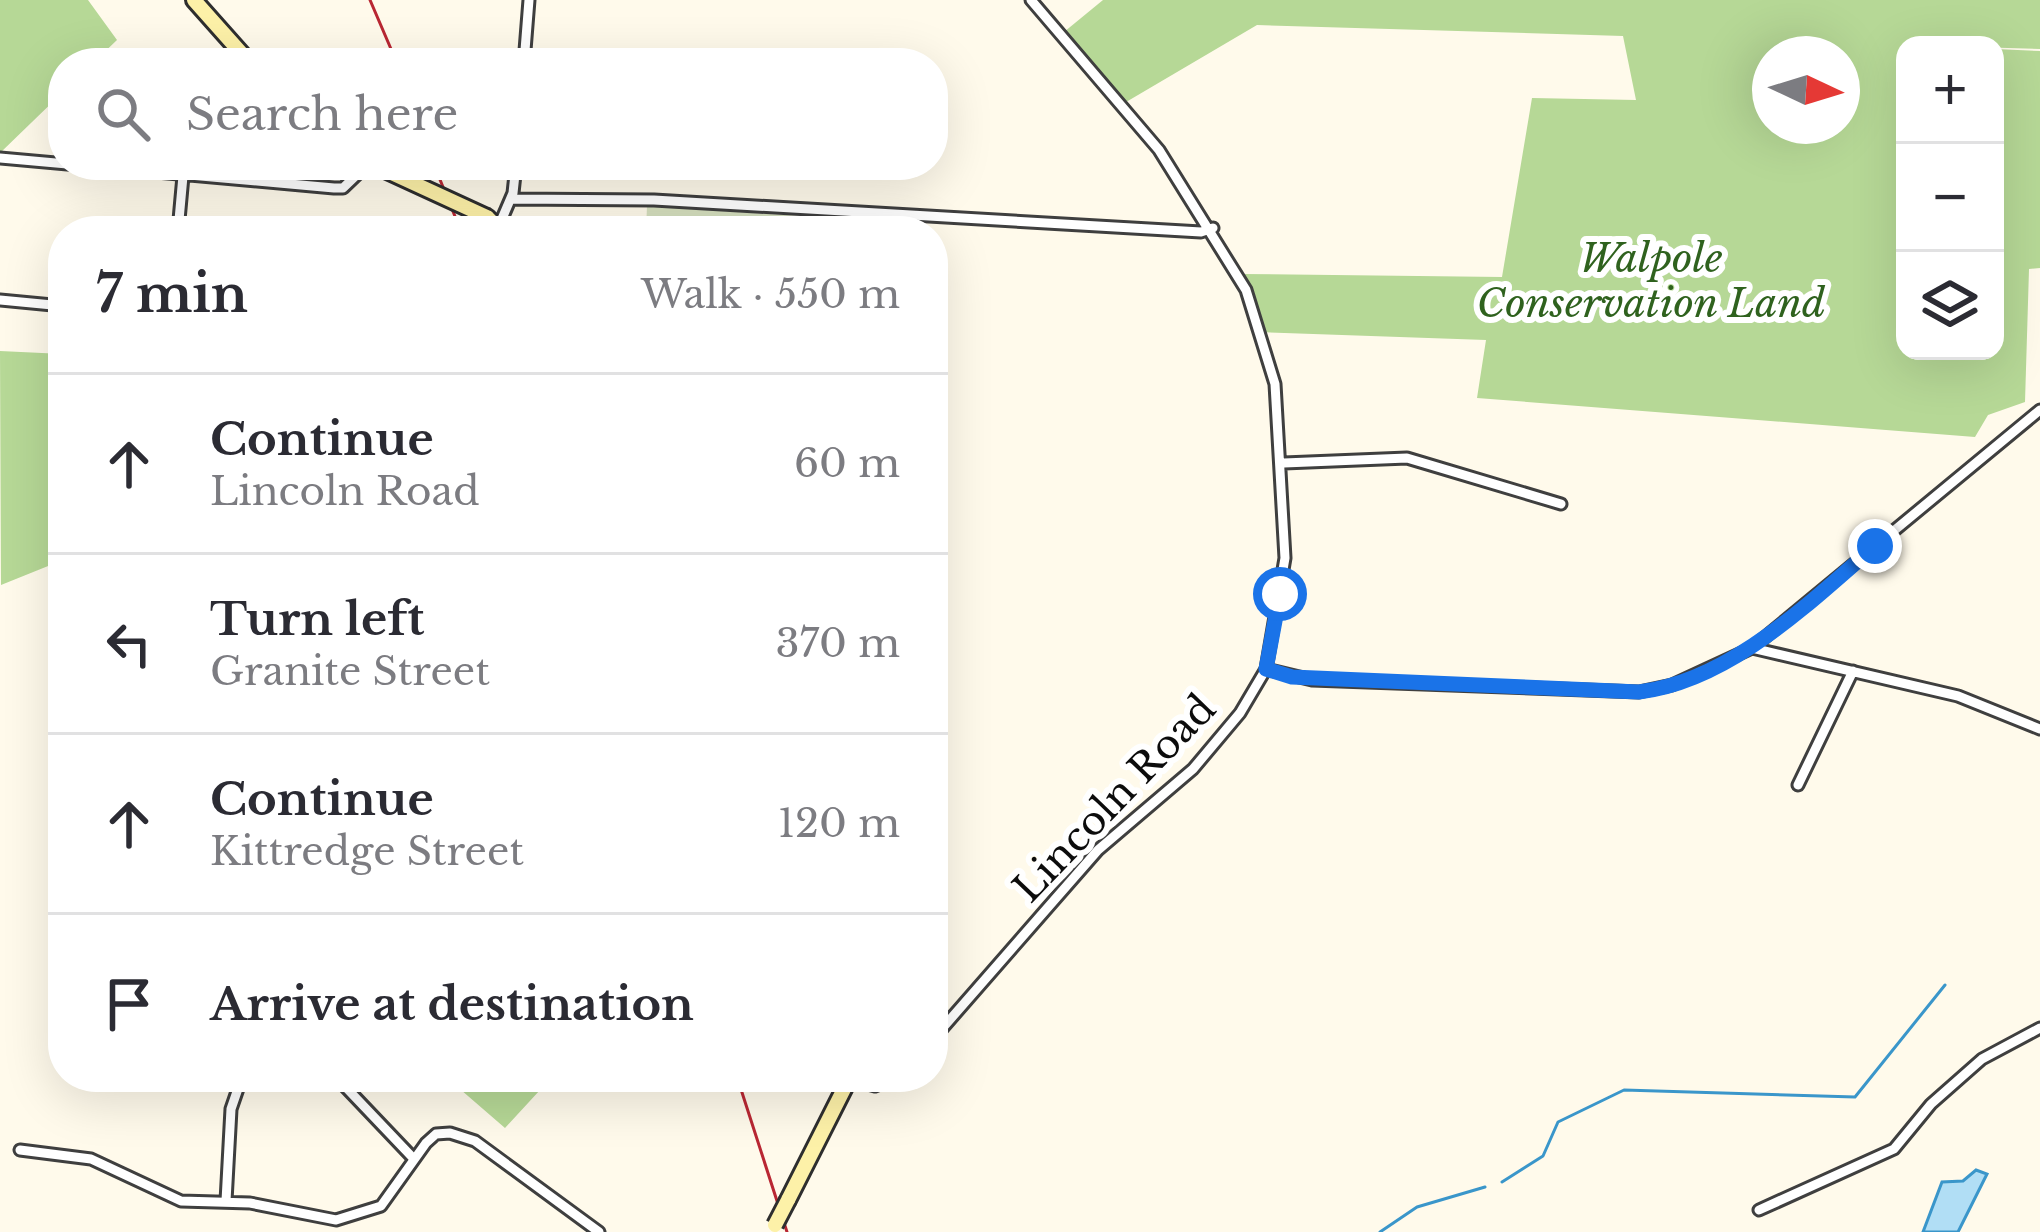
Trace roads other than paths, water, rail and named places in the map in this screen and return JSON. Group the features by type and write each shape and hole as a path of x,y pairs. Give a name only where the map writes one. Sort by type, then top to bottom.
{"main road":[{"path":"194,0 237,48"},
{"path":"403,180 477,216"},
{"path":"774,1228 843,1092"}],"street":[{"path":"525,48 529,0"},
{"name":"Lincoln Road","path":"948,1022 1098,850 1193,769 1240,713 1266,669 1285,558 1284,463 1275,384 1262,326 1213,228 1159,150 1031,0"},
{"path":"0,158 48,163"},
{"path":"179,216 183,180"},
{"path":"236,180 343,188 356,180"},
{"path":"501,216 511,199 514,180"},
{"path":"511,199 654,200 928,216"},
{"path":"948,217 1202,232 1213,228"},
{"path":"0,300 48,305"},
{"path":"1266,669 1312,680 1639,692 1672,685 1752,648 2040,410"},
{"path":"1284,463 1407,458 1561,504"},
{"path":"1752,648 1958,696 2040,729"},
{"path":"1798,785 1852,671"},
{"path":"1759,1210 1894,1149 1931,1104 1982,1059 2040,1028"},
{"path":"226,1201 231,1109 237,1092"},
{"path":"349,1092 414,1159"},
{"path":"20,1150 91,1160 181,1201 226,1201 296,1216 352,1217 381,1206 436,1134 460,1135 599,1232"},
{"path":"352,1217 354,1232"}],"water":[{"path":"1976,1170 1987,1174 1958,1232 1923,1232 1942,1182 1963,1181"}],"waterway":[{"path":"1502,1182 1543,1156 1558,1122 1624,1090 1855,1097 1945,985"},
{"path":"1380,1232 1417,1207 1485,1187"}],"railway":[{"path":"370,0 391,48"},
{"path":"440,180 455,216"},
{"path":"742,1092 787,1232"}],"park label":[{"name":"Walpole Conservation Land","path":"1651,280"}]}
